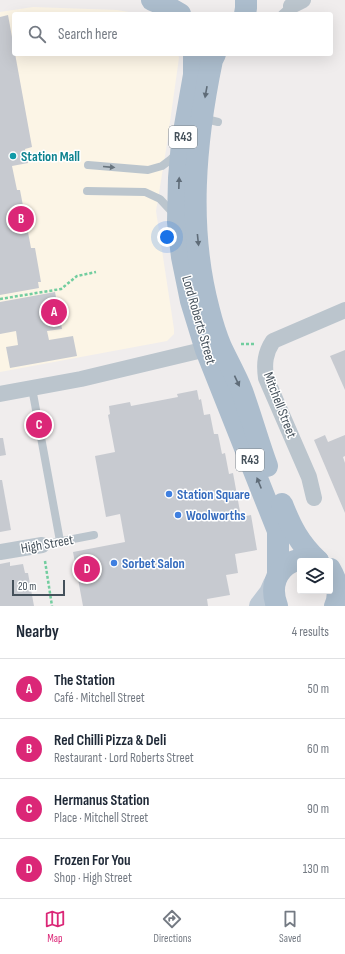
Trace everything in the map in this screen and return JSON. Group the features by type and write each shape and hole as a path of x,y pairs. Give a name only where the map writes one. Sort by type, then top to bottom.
{"main road":[{"path":"152,0 176,12"},
{"path":"182,0 183,12"},
{"path":"245,12 246,0"},
{"name":"Lord Roberts Street","path":"194,56 194,75 182,142 179,178 178,222 182,257 189,289 213,347 278,531 276,579"},
{"name":"Lord Roberts Street","path":"214,56 208,82 210,120 196,177 195,207 205,291 214,327 213,347 241,390 262,453 290,525 306,549 315,558"},
{"name":"R43","path":"277,606 274,594 276,579 283,568 297,560"},
{"path":"333,569 345,571"},
{"path":"333,573 339,589 335,606"},
{"path":"260,606 270,592 276,579"},
{"path":"339,606 345,602"}],"street":[{"path":"271,343 292,332 345,310"},
{"name":"Mitchell Street","path":"271,343 265,360 266,378 309,477 314,498"},
{"path":"0,394 81,379 213,347"},
{"name":"High Street","path":"0,552 42,545"}],"lane":[{"path":"88,165 148,170 162,166 170,160 177,152 182,142"},
{"path":"87,191 145,192 160,199 166,204 173,212 178,222"},
{"path":"32,388 60,541"},
{"name":"High Street","path":"42,545 94,535"}],"path":[{"path":"0,299 61,289 76,276 96,272"},
{"path":"213,347 271,343"},
{"path":"42,545 52,606"}],"shaded area":[{"path":"33,7 117,10 128,12 12,12 12,56 178,56 156,211 174,329 174,334 167,341 0,372 0,12"}],"building":[{"name":"Station Mall","path":"8,15 12,37 12,56 15,56 32,147 25,149 28,163 12,166 17,190 20,190 31,248 35,248 41,282 38,282 39,288 0,295 0,17"},
{"path":"55,292 62,329 47,331 49,340 73,336 77,356 10,368 6,347 18,345 16,331 0,334 0,302"},
{"path":"345,350 345,390 330,356"},
{"name":"Station Square","path":"197,390 199,400 201,399 204,415 210,414 214,434 218,434 222,454 225,453 229,474 233,473 241,517 251,515 257,550 235,554 238,573 226,575 230,595 207,599 208,606 83,606 73,552 125,542 120,514 106,517 95,456 115,452 108,415 110,414 109,406 130,402 131,406 178,397 177,394"},
{"path":"325,435 328,442 345,435 345,456 343,457 345,463 345,513 314,440"},
{"path":"0,438 3,438 6,455 0,456"},
{"path":"0,480 2,480 11,530 0,532"},
{"path":"10,562 10,566 23,564 25,573 28,573 34,606 0,606 0,564"}],"place":[{"name":"Station Mall","path":"13,156"},
{"name":"Red Chilli Pizza & Deli","path":"21,219"},
{"name":"The Station","path":"54,312"},
{"name":"Hermanus Station","path":"39,425"},
{"name":"Station Square","path":"169,494"},
{"name":"Woolworths","path":"178,515"},
{"name":"Sorbet Salon","path":"114,563"},
{"name":"Frozen For You","path":"87,569"}]}
